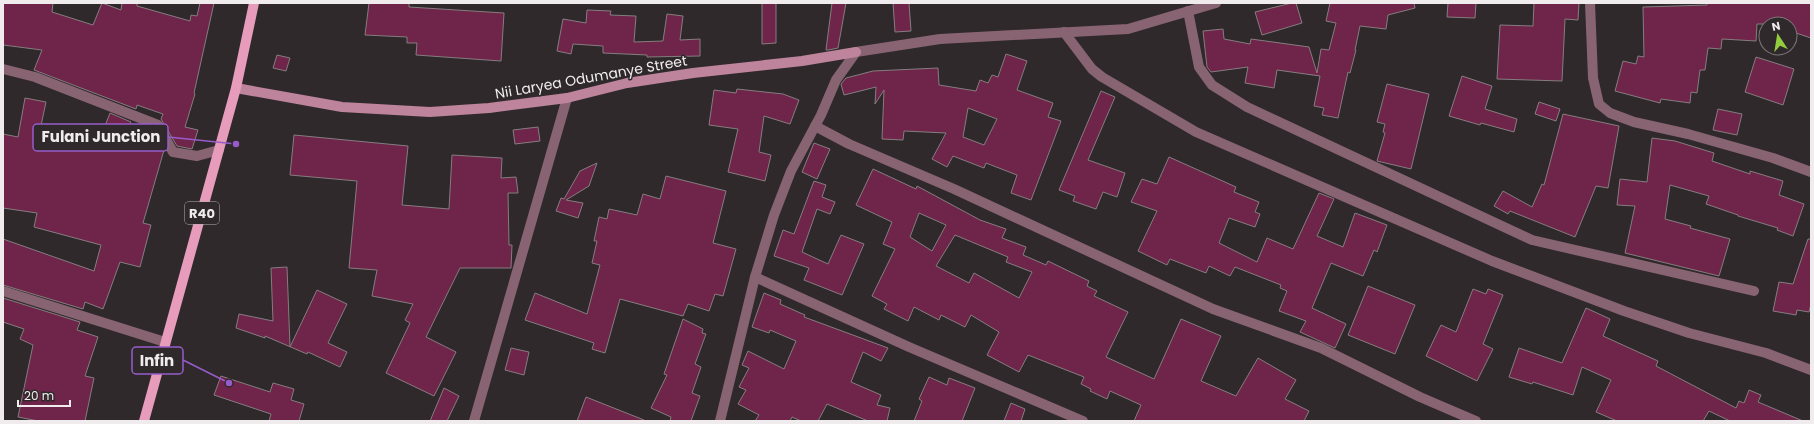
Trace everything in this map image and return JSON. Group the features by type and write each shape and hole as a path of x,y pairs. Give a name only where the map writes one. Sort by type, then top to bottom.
{"main road":[{"name":"R40","path":"144,421 165,342 197,234 236,88 254,3"}],"street":[{"path":"720,421 755,277 774,215 790,171 815,126 836,80 856,52 940,39 1128,29 1216,3"},
{"path":"1590,3 1593,78 1599,104 1610,113 1634,122 1688,134 1773,158 1811,172"},
{"path":"1188,11 1199,67 1212,85 1248,107 1532,240 1754,291"},
{"path":"1064,32 1092,69 1102,77 1196,132 1492,261 1624,311 1689,333 1766,353 1811,370"},
{"name":"Nii Laryea Odumanye Street","path":"236,88 342,107 430,112 489,108 567,98 627,83 693,73 802,61 856,52"},
{"path":"3,70 35,77 158,125 173,152 198,156 219,150"},
{"path":"474,421 567,98"},
{"path":"815,126 849,144 954,189 1213,309 1321,348 1420,397 1476,421"},
{"path":"755,277 909,347 1083,421"},
{"path":"3,291 165,342"}],"building":[{"path":"3,3 53,3 52,12 93,25 102,3 121,10 122,3 137,3 137,6 190,21 191,15 197,16 200,3 214,3 195,94 185,127 198,130 192,149 177,146 161,119 163,114 137,105 136,109 34,70 42,50 3,45"},
{"path":"369,3 409,3 409,7 504,13 501,61 416,55 417,43 407,43 407,37 365,35"},
{"path":"762,3 776,3 776,43 762,44"},
{"path":"832,3 846,3 838,48 826,50"},
{"path":"893,3 909,3 911,31 895,32"},
{"path":"1296,3 1302,23 1262,35 1255,12"},
{"path":"1330,3 1414,3 1415,8 1388,15 1386,29 1360,26 1356,50 1350,73 1348,72 1338,118 1322,115 1324,108 1314,106 1320,76 1277,70 1274,88 1245,83 1248,67 1211,72 1207,67 1203,31 1223,29 1224,39 1250,44 1251,39 1309,47 1317,73 1321,49 1329,50 1336,23 1326,21"},
{"path":"1448,3 1476,3 1475,18 1447,17"},
{"path":"1534,3 1579,3 1578,20 1565,19 1562,81 1497,79 1500,25 1533,26"},
{"path":"1707,3 1811,3 1811,38 1798,34 1798,16 1758,16 1756,41 1722,39 1721,49 1708,48 1705,70 1700,70 1697,93 1691,92 1690,103 1661,99 1660,103 1615,91 1623,61 1636,64 1638,56 1644,57 1643,7 1707,5"},
{"path":"587,10 611,11 610,15 636,16 634,42 663,41 667,14 683,16 680,40 700,39 700,56 647,57 647,55 603,53 603,46 573,44 571,54 557,51 563,19 586,23"},
{"path":"1006,54 1027,61 1017,90 1053,103 1048,117 1061,121 1031,200 1011,193 1017,175 986,163 984,168 953,156 947,167 932,159 946,133 904,131 903,140 882,139 884,90 875,104 876,87 844,95 841,84 846,78 873,71 938,68 939,85 976,91 980,80 988,83 992,75 998,77","holes":["968,108 997,119 984,145 963,137"]},
{"path":"277,55 290,58 286,71 273,68"},
{"path":"1756,57 1794,69 1783,105 1745,92"},
{"path":"1462,76 1492,86 1485,109 1517,119 1514,132 1481,123 1480,125 1449,116"},
{"path":"1387,84 1429,94 1411,169 1377,161 1385,133 1383,132 1385,124 1377,122"},
{"path":"737,89 783,94 799,100 790,124 764,116 759,152 771,155 765,181 728,172 738,129 709,125 714,90 736,93"},
{"path":"1101,91 1115,97 1088,160 1125,173 1117,197 1103,192 1096,209 1073,201 1075,196 1059,190"},
{"path":"25,98 46,102 39,135 63,141 67,128 78,132 81,124 103,131 110,113 131,122 127,132 155,140 156,135 164,150 143,223 151,225 140,267 120,262 103,309 85,302 83,309 3,285 3,239 94,271 101,245 34,227 37,213 3,208 3,134 18,137"},
{"path":"1539,102 1560,109 1556,121 1535,114"},
{"path":"1718,109 1742,114 1737,135 1713,130"},
{"path":"1563,114 1619,126 1608,188 1596,186 1575,237 1510,211 1508,214 1494,206 1503,191 1532,207 1542,184 1544,185"},
{"path":"538,127 540,141 515,144 513,130"},
{"path":"294,135 408,146 402,205 449,209 452,155 502,158 501,178 516,177 518,193 508,193 509,245 512,245 511,268 460,268 426,337 456,352 434,396 386,373 410,323 405,320 413,304 372,296 377,270 349,268 357,181 290,175"},
{"path":"1652,138 1675,141 1714,153 1712,161 1750,174 1750,171 1783,181 1779,195 1804,204 1793,236 1777,230 1778,228 1738,216 1706,204 1709,196 1670,185 1665,219 1691,226 1690,228 1730,239 1719,276 1625,253 1635,206 1617,205 1620,179 1647,182"},
{"path":"814,143 830,149 817,179 802,172"},
{"path":"1169,157 1236,187 1234,192 1259,202 1255,212 1260,214 1255,227 1229,218 1219,243 1257,262 1267,238 1293,249 1319,193 1334,199 1317,236 1343,247 1355,213 1387,225 1377,252 1374,250 1363,276 1331,263 1312,308 1346,324 1335,348 1300,332 1306,321 1279,311 1287,291 1280,288 1281,285 1235,267 1230,276 1209,266 1206,273 1170,259 1167,265 1138,251 1157,211 1131,202 1142,179 1157,184"},
{"path":"597,163 589,186 566,200 583,203 578,218 556,211 561,198 564,199 580,171"},
{"path":"873,169 916,189 917,186 980,220 1006,229 1002,238 1026,247 1023,255 1046,265 1048,261 1089,281 1087,286 1097,291 1094,296 1128,312 1106,357 1154,379 1181,319 1221,336 1201,381 1236,396 1258,358 1296,380 1285,399 1309,411 1304,421 1134,421 1141,405 1110,391 1107,399 1090,391 1091,389 1081,384 1084,377 1028,355 1019,372 987,355 999,332 971,315 965,327 941,315 939,320 914,307 908,321 884,309 887,304 872,296 895,249 883,244 892,222 856,205","holes":["919,213 946,225 932,251 910,237","955,235 1008,257 1006,262 1032,272 1019,298 974,273 969,283 936,266"]},
{"path":"666,176 726,191 713,243 736,249 723,296 715,294 709,311 688,304 683,316 620,299 605,353 592,349 594,343 525,320 535,293 587,314 600,265 592,263 597,241 594,241 599,217 607,219 609,209 637,215 643,194 660,199"},
{"path":"814,181 826,185 822,197 835,202 830,214 817,209 802,252 828,264 841,235 864,244 842,295 804,280 809,268 774,256 783,230 794,234"},
{"path":"1808,239 1811,239 1811,304 1809,312 1797,310 1796,315 1773,311 1779,282 1793,284"},
{"path":"287,267 290,347 265,336 265,338 236,328 239,314 273,321 271,268"},
{"path":"1368,286 1415,305 1395,354 1348,335"},
{"path":"1473,289 1486,294 1488,289 1503,295 1483,344 1493,349 1477,381 1426,356 1441,325 1456,332"},
{"path":"317,290 347,304 328,343 347,352 340,367 308,352 307,354 290,347"},
{"path":"764,293 781,300 780,304 805,315 804,317 888,348 881,361 863,352 851,382 881,395 877,405 890,408 887,421 868,421 827,404 818,421 801,421 792,417 790,421 755,421 759,415 738,404 746,390 739,387 749,368 742,365 748,351 784,369 796,341 770,330 769,333 752,327"},
{"path":"3,298 80,322 77,330 98,337 85,376 94,378 85,421 38,421 18,417 33,345 20,339 24,329 3,322"},
{"path":"1586,308 1610,319 1603,336 1658,361 1656,366 1736,408 1739,401 1744,403 1749,390 1761,395 1758,402 1803,421 1730,421 1709,411 1703,421 1617,421 1596,412 1611,380 1582,367 1573,395 1533,382 1532,384 1509,377 1519,348 1562,363"},
{"path":"683,319 703,329 702,333 706,334 695,364 701,367 692,393 700,396 691,421 670,421 671,417 651,408 667,375 664,374"},
{"path":"511,348 529,352 524,375 505,370"},
{"path":"221,376 270,392 273,383 294,389 291,400 304,404 299,421 269,421 271,414 214,395"},
{"path":"929,377 947,385 949,378 975,388 962,421 914,421 922,401 919,399"},
{"path":"444,388 459,396 447,421 430,421"},
{"path":"586,397 644,420 644,421 577,421"},
{"path":"1011,403 1025,409 1021,421 1004,421"}],"place":[{"name":"Fulani Junction","path":"236,144"},
{"name":"Infin","path":"229,383"}]}
